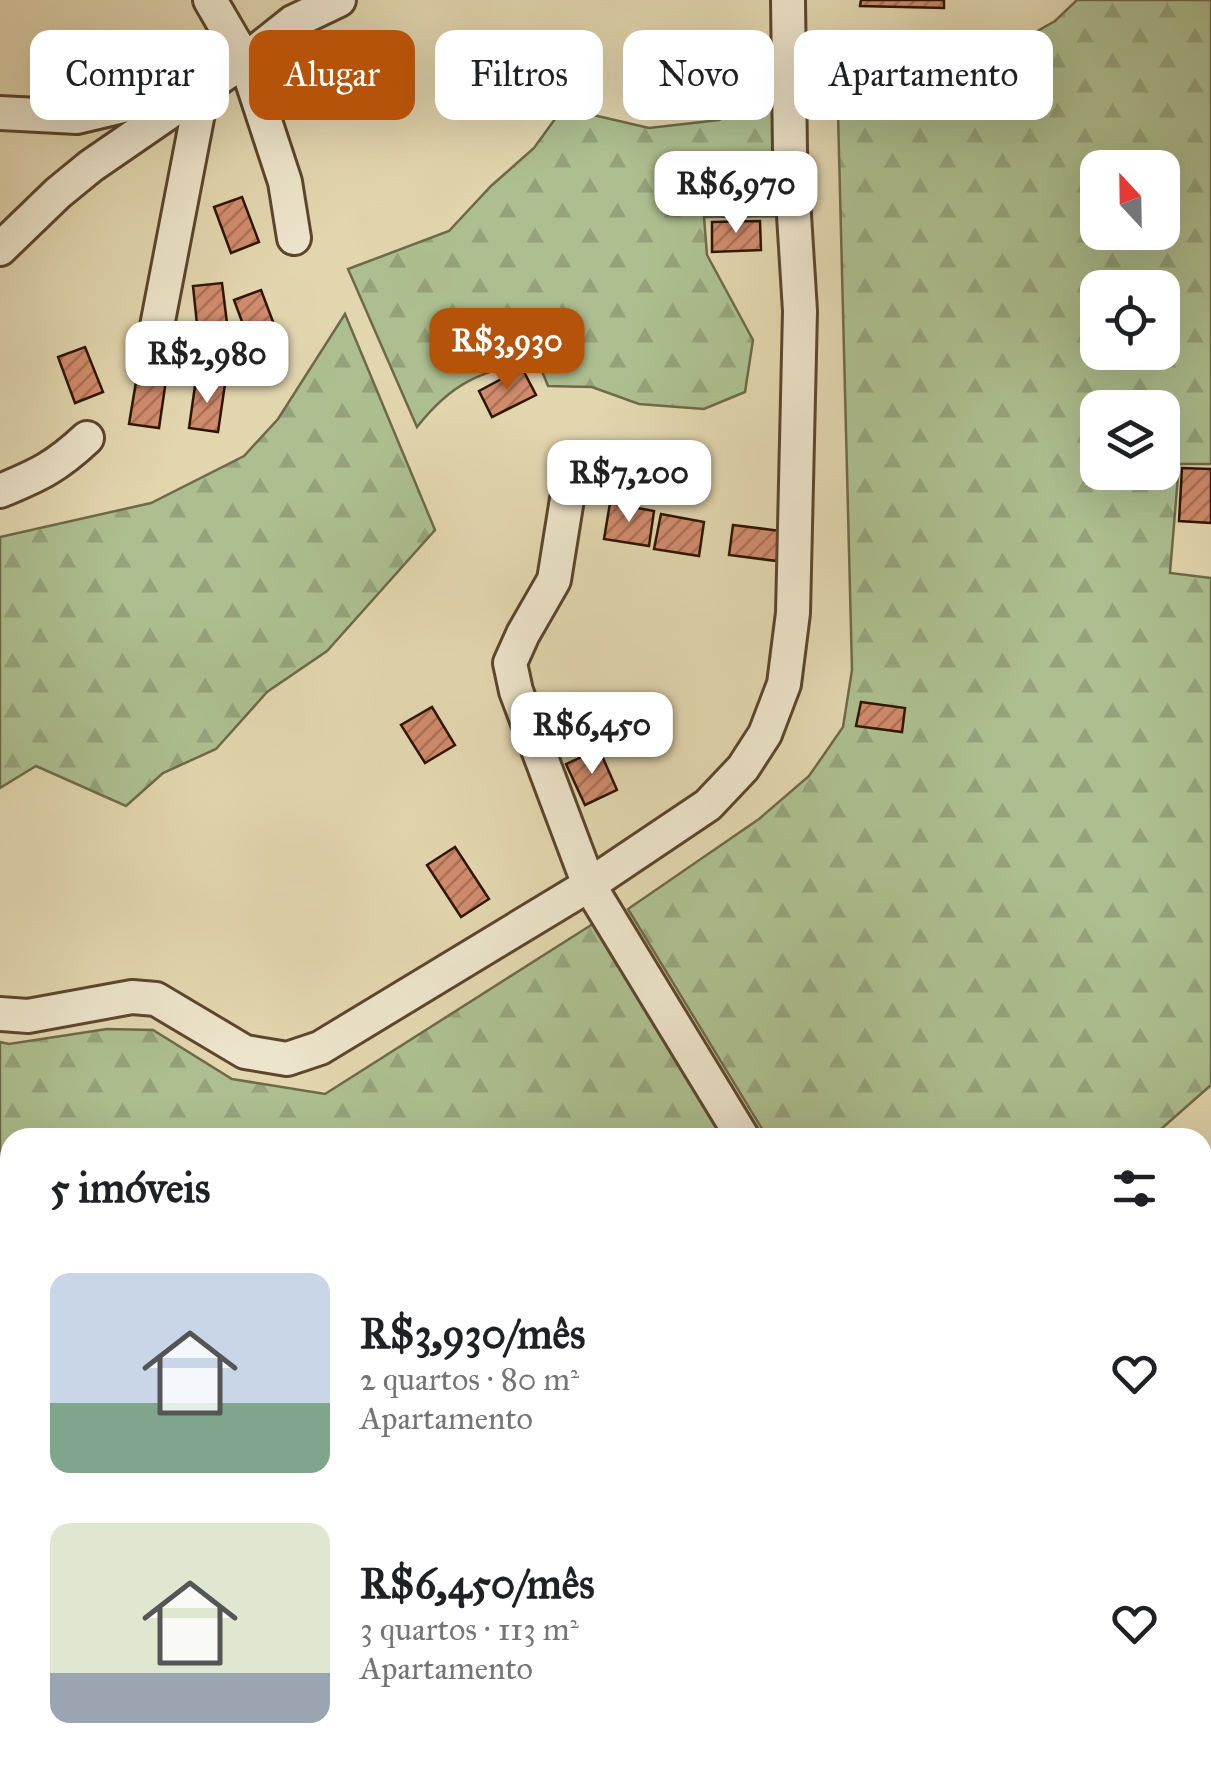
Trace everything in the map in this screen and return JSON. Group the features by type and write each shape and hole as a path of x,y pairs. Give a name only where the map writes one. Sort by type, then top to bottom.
{"street":[{"path":"210,0 245,60 285,182 294,238"},
{"path":"229,70 294,22 340,0"},
{"path":"0,1014 28,1016 132,997 156,999 245,1052 287,1059 320,1048 589,885 708,806 743,768 765,734 784,684 793,614 800,311 790,151 788,0"},
{"path":"0,113 30,115"},
{"path":"0,249 69,184 157,120"},
{"path":"153,347 197,120"},
{"path":"0,491 39,476 87,438"},
{"path":"567,499 554,580 510,663 516,691 589,885 737,1128"}],"green space":[{"path":"1077,0 1211,0 1211,464 1180,464 1180,390 1080,390 1080,490 1177,490 1170,573 1211,578 1211,1085 1162,1128 762,1128 628,909 759,819 809,776 843,727 852,670 838,120 1053,120 1053,30 1039,30"},
{"path":"774,111 792,124 798,216 704,217 707,255 753,340 745,392 704,409 639,404 592,387 548,386 537,359 469,381 443,399 417,427 348,269 449,231 534,148 554,120 603,117 649,128 719,120 774,120"},
{"path":"345,314 435,530 327,651 267,692 216,749 163,773 126,806 36,766 0,788 0,537 151,503 244,456 278,419"},
{"path":"596,922 717,1128 0,1128 0,1042 9,1044 107,1029 153,1030 232,1079 325,1094"}],"building":[{"path":"861,0 944,0 944,8 860,6"},
{"path":"242,197 259,242 231,253 214,207"},
{"path":"760,221 761,250 712,252 712,222"},
{"path":"222,283 228,331 198,334 193,286"},
{"path":"261,290 278,335 251,346 234,300"},
{"path":"85,347 103,392 75,403 58,357"},
{"path":"522,368 536,395 492,417 479,391"},
{"path":"137,376 166,380 159,428 129,424"},
{"path":"196,379 225,384 218,432 189,428"},
{"path":"1182,468 1211,469 1211,523 1179,521"},
{"path":"610,503 654,511 649,546 604,539"},
{"path":"661,514 704,522 699,556 654,549"},
{"path":"733,525 781,531 777,561 729,555"},
{"path":"861,702 905,708 902,732 856,726"},
{"path":"432,707 455,745 425,763 401,725"},
{"path":"599,749 617,790 585,805 566,764"},
{"path":"455,847 489,899 461,917 427,865"}]}
